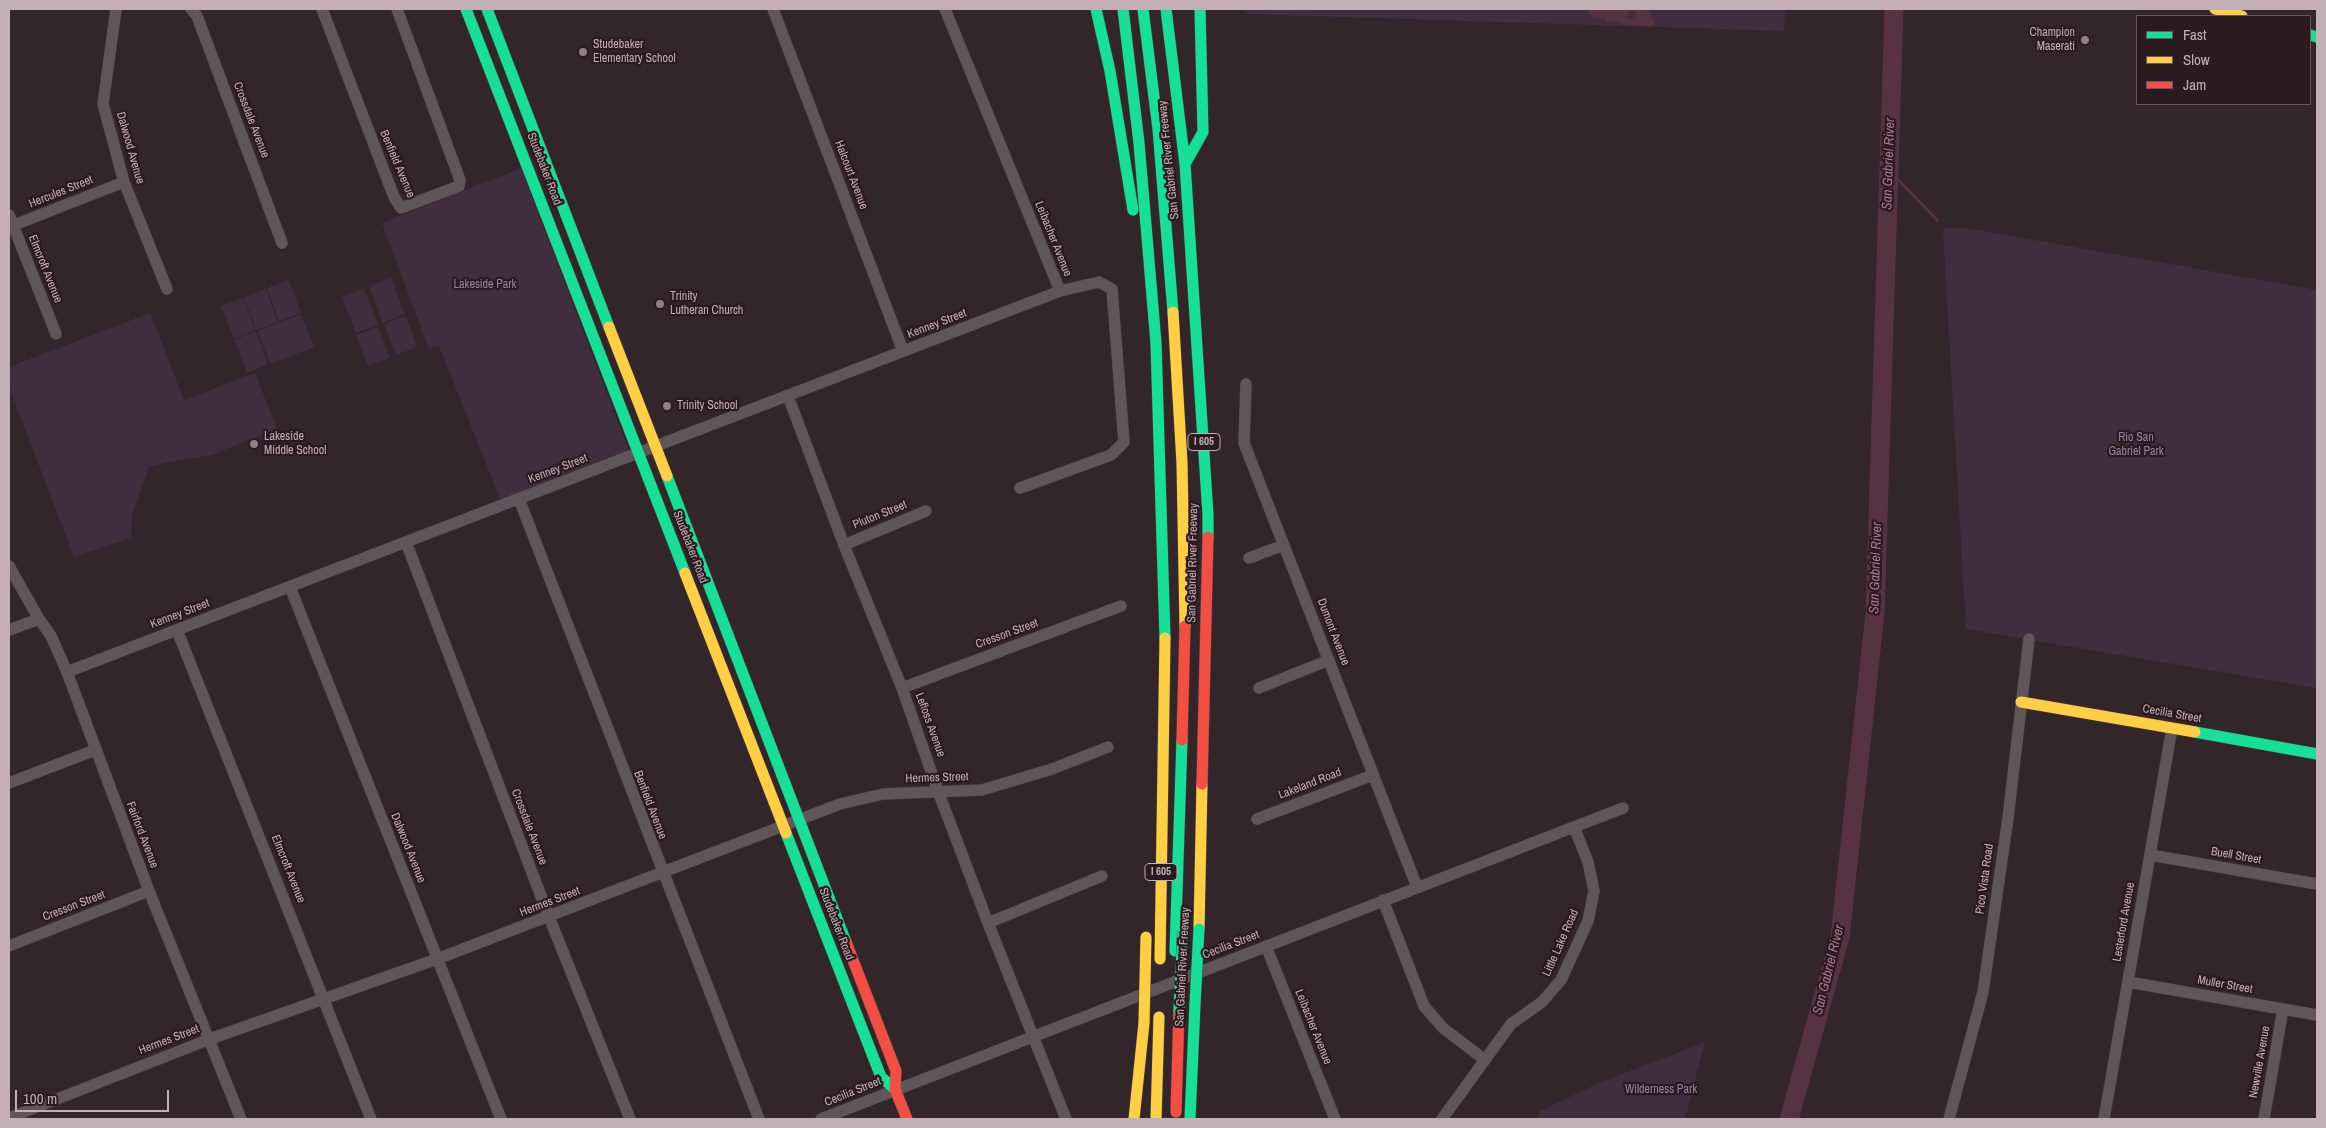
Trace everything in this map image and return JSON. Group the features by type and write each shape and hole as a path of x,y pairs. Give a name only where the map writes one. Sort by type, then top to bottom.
{"main road":[{"name":"Studebaker Road","path":"466,9 881,1077 895,1089"},
{"name":"Studebaker Road","path":"487,9 896,1071 895,1089 907,1119"},
{"path":"1096,9 1110,71 1156,343"},
{"name":"San Gabriel River Freeway","path":"1123,9 1139,143 1156,343 1165,641 1156,1119"},
{"path":"1143,9 1158,129 1168,245 1182,463 1185,580 1184,689 1175,953 1176,1119"},
{"path":"1150,9 1174,224 1188,426 1193,604 1190,765 1183,930 1168,1119"},
{"name":"San Gabriel River Freeway","path":"1166,9 1185,164 1208,515 1199,929 1190,1119"},
{"path":"1185,164 1203,132 1200,9"},
{"path":"2215,9 2238,15"},
{"name":"Cecilia Street","path":"2021,702 2317,754"},
{"path":"1149,909 1162,785"},
{"path":"1134,1119 1144,1023 1146,933"}],"street":[{"name":"Dalwood Avenue","path":"116,9 103,104 124,182 167,289"},
{"name":"Crossdale Avenue","path":"191,9 197,16 282,243"},
{"name":"Benfield Avenue","path":"322,9 397,206 401,208 459,186 460,183 397,9"},
{"name":"Halcourt Avenue","path":"773,9 903,351"},
{"name":"Leibacher Avenue","path":"945,9 1060,291 1099,282 1112,289 1124,442 1111,455 1020,488"},
{"name":"Hercules Street","path":"10,227 124,182"},
{"name":"Elmcroft Avenue","path":"9,215 10,227 56,334"},
{"name":"Kenney Street","path":"67,672 1060,291"},
{"name":"Dumont Avenue","path":"1246,384 1244,444 1416,887"},
{"name":"Lefloss Avenue","path":"788,396 844,545 902,688 938,792 1031,1036 1066,1119"},
{"name":"Benfield Avenue","path":"519,499 662,873 759,1119"},
{"name":"Pluton Street","path":"844,545 926,511"},
{"name":"Crossdale Avenue","path":"406,542 549,917 630,1119"},
{"path":"1249,558 1284,545"},
{"name":"Fairford Avenue","path":"9,566 38,619 52,636 149,891 241,1119"},
{"name":"Dalwood Avenue","path":"290,587 501,1119"},
{"name":"Cresson Street","path":"902,688 1121,606"},
{"path":"9,630 38,619"},
{"name":"Elmcroft Avenue","path":"177,630 371,1119"},
{"name":"Pico Vista Road","path":"1949,1119 1983,992 2006,833 2029,639"},
{"path":"1259,688 1329,660"},
{"name":"Lesterford Avenue","path":"2104,1119 2172,728"},
{"name":"Hermes Street","path":"9,1118 210,1039 438,959 840,804 883,794 982,790 1052,769 1108,747"},
{"path":"9,783 95,750"},
{"name":"Lakeland Road","path":"1257,820 1373,775"},
{"name":"Cecilia Street","path":"821,1119 1622,808"},
{"name":"Little Lake Road","path":"1442,1119 1511,1024 1542,1002 1561,980 1588,921 1594,891 1588,862 1574,827"},
{"name":"Buell Street","path":"2150,855 2317,884"},
{"path":"988,923 1102,876"},
{"name":"Cresson Street","path":"9,946 149,891"},
{"path":"1383,900 1424,1006 1443,1028 1485,1060"},
{"name":"Leibacher Avenue","path":"1266,946 1335,1119"},
{"name":"Muller Street","path":"2128,982 2317,1015"},
{"name":"Newville Avenue","path":"2264,1119 2283,1009"}],"green space":[{"path":"1242,9 1785,9 1784,31 1248,14"},
{"name":"Lakeside Park","path":"521,168 629,451 501,501 439,346 429,349 382,223"},
{"name":"Rio San Gabriel Park","path":"1961,227 2317,290 2317,688 1966,629 1943,229"},
{"path":"391,278 405,314 383,323 369,286"},
{"path":"289,280 301,313 279,321 267,288"},
{"path":"364,288 378,325 356,333 342,297"},
{"path":"266,289 278,322 256,330 244,297"},
{"path":"243,298 255,330 234,339 221,306"},
{"path":"150,313 184,400 255,373 277,429 211,455 149,466 132,515 131,538 74,557 9,387 9,367"},
{"path":"301,314 314,347 270,364 258,331"},
{"path":"406,316 417,347 396,355 384,324"},
{"path":"378,327 390,358 368,366 356,335"},
{"path":"256,331 268,364 247,373 234,340"},
{"name":"Wilderness Park","path":"1705,1042 1685,1119 1536,1119 1540,1111 1599,1083"}],"shaded area":[{"path":"1591,9 1630,9 1626,17 1630,20 1636,16 1635,9 1645,9 1649,11 1655,24 1651,26 1626,25 1614,21 1606,23 1606,19 1593,18 1588,11"}],"waterway":[{"name":"San Gabriel River","path":"1789,1119 1840,937 1875,613 1894,9"},
{"path":"1888,169 1937,220"}],"traffic: fast":[{"path":"466,9 685,573"},
{"path":"487,9 609,327"},
{"path":"1096,9 1110,71 1133,210"},
{"path":"1123,9 1139,143 1156,343 1165,638"},
{"path":"1143,9 1158,129 1173,312"},
{"path":"1166,9 1185,164 1208,537"},
{"path":"1185,164 1203,132 1200,9"},
{"path":"2311,35 2317,37"},
{"path":"667,476 846,942"},
{"path":"2195,732 2317,754"},
{"path":"1175,951 1182,740"},
{"path":"786,833 881,1077 895,1089"},
{"path":"1195,1004 1199,929"},
{"path":"1179,1010 1183,931"},
{"path":"1190,1119 1195,1004"}],"traffic: slow":[{"path":"2215,9 2238,15"},
{"path":"1173,312 1182,463 1185,626"},
{"path":"609,327 667,476"},
{"path":"685,573 786,833"},
{"path":"1160,959 1165,638"},
{"path":"2021,702 2195,732"},
{"path":"1199,929 1202,784"},
{"path":"1144,1023 1146,937"},
{"path":"1156,1119 1159,1017"},
{"path":"1134,1119 1144,1023"}],"traffic: jam":[{"path":"1202,784 1208,537"},
{"path":"1182,740 1185,626"},
{"path":"846,942 896,1071 895,1089 907,1119"},
{"path":"1176,1112 1179,1010"}],"place":[{"name":"Champion Maserati","path":"2085,40"},
{"name":"Studebaker Elementary School","path":"583,52"},
{"name":"Trinity Lutheran Church","path":"660,304"},
{"name":"Trinity School","path":"667,406"},
{"name":"Lakeside Middle School","path":"254,444"}]}
